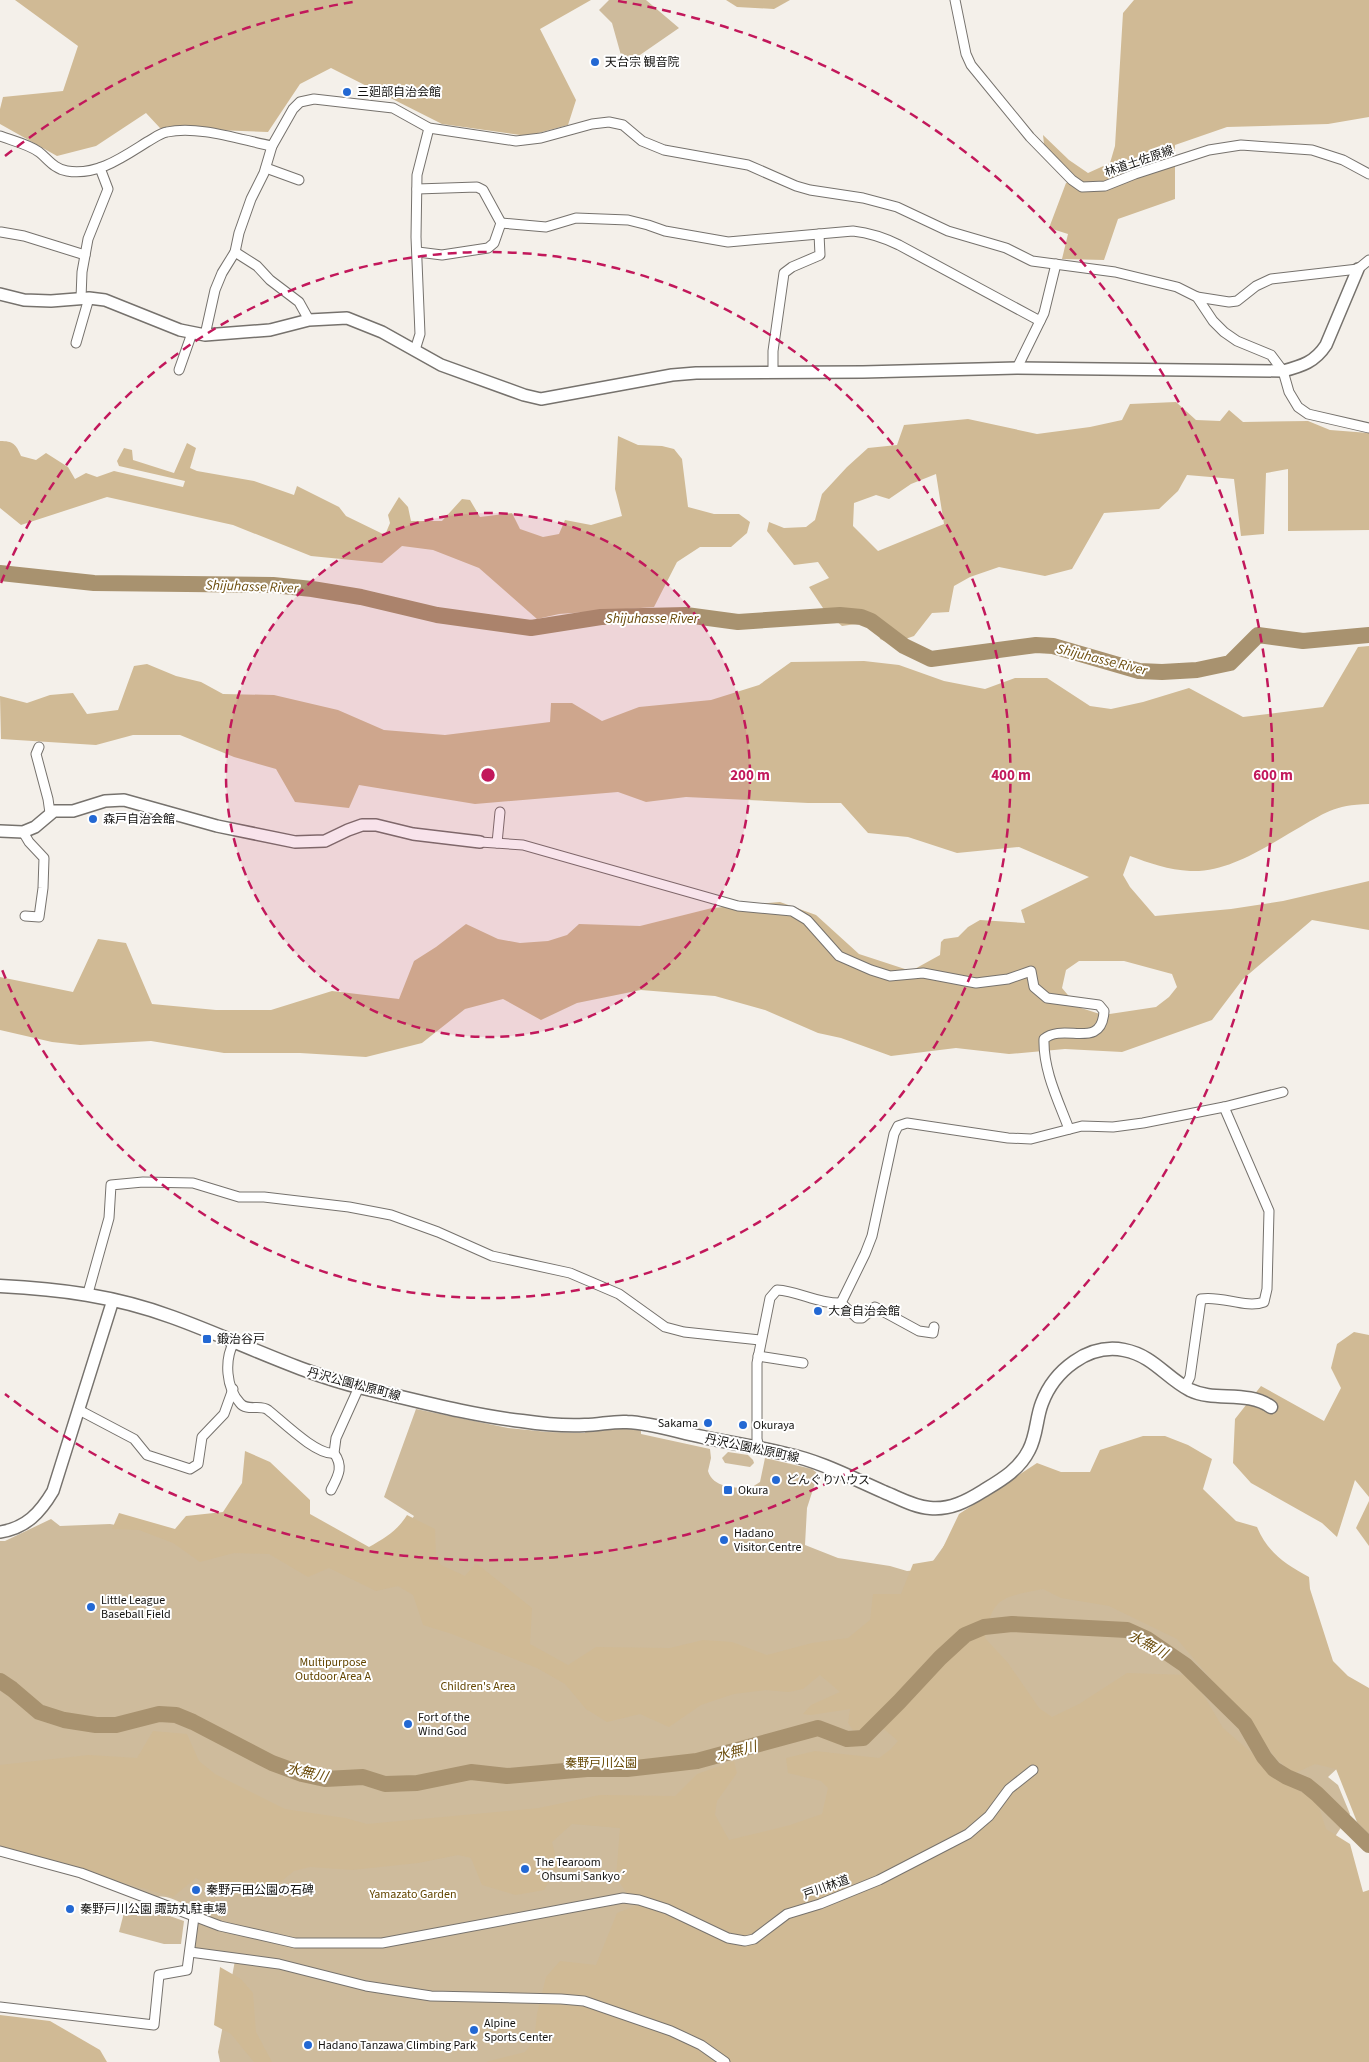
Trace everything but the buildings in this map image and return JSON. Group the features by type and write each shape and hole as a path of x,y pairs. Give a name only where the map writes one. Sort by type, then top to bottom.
{"main road":[{"name":"丹沢公園松原町線","path":"0,1286 88,1293 175,1318 308,1373 359,1387 492,1417 524,1422 566,1424 627,1422 790,1454 819,1464 910,1503 931,1509 952,1507 966,1502 1010,1475 1021,1464 1034,1439 1041,1405 1050,1387 1068,1366 1079,1359 1103,1350 1126,1351 1152,1361 1185,1387 1199,1394 1257,1400 1271,1406"}],"street":[{"name":"林道土佐原線","path":"955,0 966,54 971,65 1030,137 1065,174 1082,187 1096,188 1104,186 1209,150 1241,145 1312,150 1343,160 1369,174"},
{"path":"204,335 215,290 222,273 235,252 239,233 266,168 272,146 296,105 307,100 393,108 429,128 516,141 541,138 592,124 617,123 623,125 642,141 664,150 748,165 796,186 810,190 863,198 897,207 948,231 1006,248 1032,262 1115,272 1177,287 1197,297 1229,302 1237,301 1256,286 1271,279 1358,269"},
{"path":"415,350 420,334 417,175 429,128"},
{"path":"0,136 27,145 39,152 57,168 67,171 100,168 165,132 198,131 272,146"},
{"path":"76,343 85,298 82,272 88,239 108,189 100,168"},
{"path":"266,168 299,180"},
{"path":"417,189 477,187 483,190 501,223 494,243 488,248 442,255 418,252"},
{"path":"501,223 546,227 576,218 628,220 665,231 728,242 853,231 883,237 1040,321"},
{"path":"1,232 24,236 85,255"},
{"path":"773,372 776,328 784,273 792,267 820,255 819,234"},
{"path":"235,252 257,266 270,280 299,302 309,320"},
{"path":"0,294 24,300 51,301 85,298 116,303 142,316 192,333 204,335 270,330 309,320 347,318 363,323 441,364 524,395 541,399 696,372 1017,368 1283,371 1304,366 1320,353 1326,345 1358,269 1369,260"},
{"path":"1017,368 1044,313 1056,264"},
{"path":"1197,297 1213,321 1224,332 1237,341 1271,355 1283,371 1292,400 1308,414 1369,428"},
{"path":"178,370 192,333"},
{"path":"39,747 36,754 50,813"},
{"path":"0,831 22,832 35,827 54,811 81,809 106,801 124,800 216,826 295,842 325,841 348,830 369,825 439,838 523,846 738,906 792,911 807,920 839,956 870,970 890,976 923,974 976,983 1008,979 1031,971 1034,987 1047,998 1099,1005 1104,1011 1103,1023 1099,1029 1090,1033 1051,1034 1044,1039 1045,1058 1069,1129"},
{"path":"497,843 500,812"},
{"path":"22,832 44,858 43,888 39,917 25,916"},
{"path":"841,1303 872,1236 894,1134 898,1126 906,1123 1008,1138 1031,1139 1082,1126 1113,1126 1143,1123 1224,1107 1283,1092"},
{"path":"1185,1387 1190,1377 1201,1299 1212,1297 1256,1305 1264,1302 1267,1289 1269,1211 1224,1107"},
{"path":"88,1293 109,1218 111,1184 143,1182 193,1183 239,1197 292,1200 349,1207 391,1215 438,1232 492,1256 570,1273 619,1294 665,1327 684,1332 760,1340"},
{"path":"759,1448 757,1439 758,1356 770,1298 777,1290 788,1290 826,1304 841,1303 858,1318 862,1318 875,1308 919,1332 933,1333 934,1327"},
{"path":"0,1532 24,1525 46,1504 53,1491 113,1300"},
{"path":"234,1342 228,1353 227,1365 239,1402 244,1407 266,1408 298,1436 329,1454 334,1453"},
{"path":"758,1356 804,1364"},
{"path":"331,1490 340,1472 339,1459 334,1453 336,1438 359,1387"},
{"path":"78,1410 134,1439 147,1455 190,1469 198,1464 202,1437 224,1414 233,1388"},
{"name":"戸川林道","path":"0,1851 81,1873 220,1926 295,1942 382,1944 623,1898 639,1900 667,1908 728,1938 745,1941 754,1938 787,1914 820,1904 879,1880 968,1834 989,1816 1009,1789 1023,1776 1033,1770"},
{"path":"0,2007 154,2025 159,1975 187,1970 194,1917"},
{"path":"190,1952 279,1964 366,1986 431,1996 584,2001 671,2031 701,2045 725,2062"}],"green space":[{"path":"609,0 646,0 679,28 624,66 612,23 599,10"},
{"name":"秦野戸川公園","path":"416,1409 508,1428 548,1432 585,1433 586,1429 641,1428 641,1434 710,1449 711,1458 708,1471 711,1477 719,1484 731,1487 749,1489 760,1482 765,1458 812,1469 818,1474 807,1508 805,1545 838,1558 890,1566 907,1571 919,1570 933,1561 977,1500 1369,1739 1328,1777 1338,1785 1350,1814 1334,1838 830,2062 220,2062 218,2052 236,1955 193,1950 197,1911 167,1897 158,1897 88,1871 0,1846 0,1541 5,1541 51,1519 60,1526 110,1524 167,1534 372,1555 407,1526 414,1516 384,1497"},
{"path":"728,1452 748,1455 754,1463 750,1467 725,1463 722,1458"},
{"path":"127,1901 184,1921 181,1944 164,1944 119,1932"}],"shaded area":[{"path":"15,0 591,0 540,29 576,100 568,125 527,136 442,124 331,68 300,84 268,132 160,128 146,113 96,146 57,156 0,124 0,109 3,97 63,91 78,46"},
{"path":"726,0 790,0 774,9 737,7"},
{"path":"1134,0 1369,0 1369,117 1328,124 1227,127 1175,145 1175,199 1118,219 1104,260 1062,259 1068,234 1049,228 1066,183 1076,180 1044,144 1043,135 1069,160 1088,173 1110,163 1115,146 1123,13"},
{"path":"1176,402 1196,420 1220,421 1229,410 1243,422 1308,421 1330,430 1369,433 1369,530 1288,531 1288,469 1266,473 1264,534 1241,536 1234,479 1187,475 1178,491 1159,509 1104,513 1072,569 1045,576 999,567 970,577 954,586 949,612 932,613 914,636 891,644 880,639 877,621 870,615 856,624 842,626 825,611 809,587 829,578 818,562 794,565 767,531 769,522 784,528 806,527 815,520 822,494 847,467 868,448 897,445 904,425 968,419 1037,434 1090,427 1122,420 1130,404","holes":["936,474 944,524 878,551 853,526 854,503 876,495 889,499 911,484"]},
{"path":"618,436 638,445 662,446 674,449 682,459 688,507 714,514 739,514 750,522 747,533 731,547 700,547 677,562 654,607 559,614 537,619 479,568 433,550 402,546 382,563 311,556 233,525 107,497 21,525 0,508 0,441 16,446 21,456 36,460 46,453 68,467 75,479 86,473 97,477 114,471 183,487 185,481 119,466 117,461 124,448 132,450 133,460 174,473 187,443 196,448 190,468 197,471 254,481 294,495 297,486 339,507 346,516 385,535 390,523 388,515 399,497 408,507 411,521 442,521 462,499 470,500 480,517 512,513 520,529 543,537 559,534 565,520 591,525 622,516 615,489"},
{"path":"1369,646 1369,804 1346,806 1330,811 1245,858 1218,868 1204,871 1174,869 1130,856 1123,875 1130,887 1155,916 1231,909 1283,901 1369,881 1369,930 1312,920 1243,979 1212,1020 1122,1052 1065,1049 1009,1054 956,1048 891,1056 841,1038 818,1033 765,1010 715,996 641,990 577,1003 541,1020 503,999 465,1009 422,1043 366,1057 300,1053 224,1053 151,1041 80,1045 52,1042 0,1030 0,977 73,992 98,939 126,943 152,1004 216,1010 271,1010 332,991 399,999 414,961 466,924 498,939 520,943 548,941 567,935 579,924 640,926 712,908 780,902 816,915 859,954 911,971 940,955 941,942 944,939 958,937 968,927 980,920 1025,923 1021,910 1089,877 1019,847 957,853 908,837 868,833 841,803 686,797 646,802 618,792 475,804 359,785 349,808 295,802 276,769 234,757 180,735 133,735 96,745 1,739 0,696 27,703 50,695 73,693 87,714 118,710 134,666 147,664 176,676 201,682 223,694 274,695 338,710 384,730 445,735 550,722 551,703 572,703 602,721 639,707 711,700 759,685 791,662 864,661 899,665 944,681 985,689 1015,678 1047,678 1090,706 1111,709 1143,702 1189,688 1243,717 1323,707 1358,647","holes":["1079,961 1124,961 1172,974 1177,987 1169,997 1156,1007 1103,1015 1078,1007 1062,988 1066,970"]},
{"path":"1354,1332 1369,1335 1369,1497 1355,1480 1337,1537 1322,1523 1251,1483 1233,1463 1235,1419 1261,1386 1324,1421 1341,1388 1331,1368 1337,1344"},
{"path":"1143,1436 1165,1436 1188,1445 1212,1459 1203,1489 1236,1521 1257,1527 1266,1544 1278,1557 1309,1577 1310,1589 1333,1661 1348,1676 1369,1688 1369,1834 1357,1822 1336,1769 1315,1764 1293,1774 1275,1757 1259,1735 1177,1639 1109,1606 1061,1598 1043,1589 1002,1600 992,1613 985,1638 1008,1663 1039,1708 1052,1717 1079,1704 1127,1673 1188,1675 1206,1699 1223,1728 1289,1785 1317,1801 1326,1829 1350,1844 1363,1892 1369,1890 1369,2062 486,2062 525,2052 534,2041 537,2014 546,1977 560,1961 596,1965 617,1913 635,1906 616,1877 620,1828 572,1824 552,1842 558,1866 544,1890 516,1895 482,1885 471,1858 458,1855 418,1863 352,1870 310,1867 294,1871 272,1889 235,1893 218,1892 196,1878 173,1897 0,1847 0,1765 89,1755 137,1758 153,1731 187,1734 199,1761 215,1774 285,1809 345,1818 367,1824 539,1808 600,1795 675,1796 697,1774 734,1761 737,1773 717,1801 715,1815 729,1840 790,1825 822,1814 828,1788 821,1781 788,1773 786,1758 815,1751 879,1758 898,1741 884,1729 853,1730 848,1723 850,1709 811,1715 803,1714 811,1705 840,1692 820,1675 803,1689 789,1692 765,1690 734,1694 701,1705 669,1727 640,1714 607,1722 586,1709 565,1684 537,1668 452,1634 423,1625 413,1595 398,1586 376,1591 329,1568 308,1577 269,1554 234,1553 200,1562 173,1543 139,1530 112,1529 119,1513 175,1529 186,1516 223,1512 242,1483 245,1451 270,1462 310,1500 310,1514 369,1547 391,1533 407,1515 435,1529 436,1557 441,1565 465,1576 476,1563 532,1608 530,1644 568,1665 596,1647 670,1648 703,1640 732,1642 767,1655 812,1643 848,1638 870,1620 873,1594 901,1594 913,1564 937,1560 959,1514 1037,1463 1061,1472 1090,1472 1100,1450"},
{"path":"1369,1501 1369,1546 1356,1528"},
{"path":"220,1967 241,1979 253,1993 256,2032 272,2062 254,2062 231,2034 214,2025"},
{"path":"0,2015 50,2021 100,2050 107,2062 0,2062"}],"waterway":[{"name":"Shijuhasse River","path":"0,573 94,583 273,585 312,589 361,597 437,615 531,628 601,617 686,615 738,622 840,615 861,617 871,621 904,646 931,659 1036,645 1053,646 1139,671 1197,670 1230,663 1258,635 1303,641 1369,635"},
{"name":"水無川","path":"0,1681 39,1712 64,1720 96,1725 116,1725 159,1714 176,1715 272,1763 302,1774 325,1779 363,1777 385,1784 417,1783 471,1772 507,1776 587,1769 627,1769 697,1761 818,1728 847,1739 863,1738 940,1658 965,1635 984,1627 1012,1624 1127,1630 1147,1639 1185,1665 1245,1724 1264,1757 1274,1769 1306,1785 1369,1845"}],"place":[{"name":"天台宗 観音院","path":"595,62"},
{"name":"三廻部自治会館","path":"347,92"},
{"name":"森戸自治会館","path":"93,819"},
{"name":"大倉自治会館","path":"818,1311"},
{"name":"鍛治谷戸","path":"207,1339"},
{"name":"Sakama","path":"708,1423"},
{"name":"Okuraya","path":"743,1425"},
{"name":"どんぐりハウス","path":"776,1480"},
{"name":"Okura","path":"728,1490"},
{"name":"Hadano Visitor Centre","path":"724,1540"},
{"name":"Little League Baseball Field","path":"91,1607"},
{"name":"Fort of the Wind God","path":"408,1724"},
{"name":"The Tearoom ´Ohsumi Sankyo´","path":"525,1869"},
{"name":"秦野戸田公園の石碑","path":"196,1890"},
{"name":"秦野戸川公園 諏訪丸駐車場","path":"70,1909"},
{"name":"Alpine Sports Center","path":"474,2030"},
{"name":"Hadano Tanzawa Climbing Park","path":"308,2045"}],"park label":[{"name":"Multipurpose Outdoor Area A","path":"333,1669"},
{"name":"Children's Area","path":"478,1686"},
{"name":"Yamazato Garden","path":"413,1894"}]}
